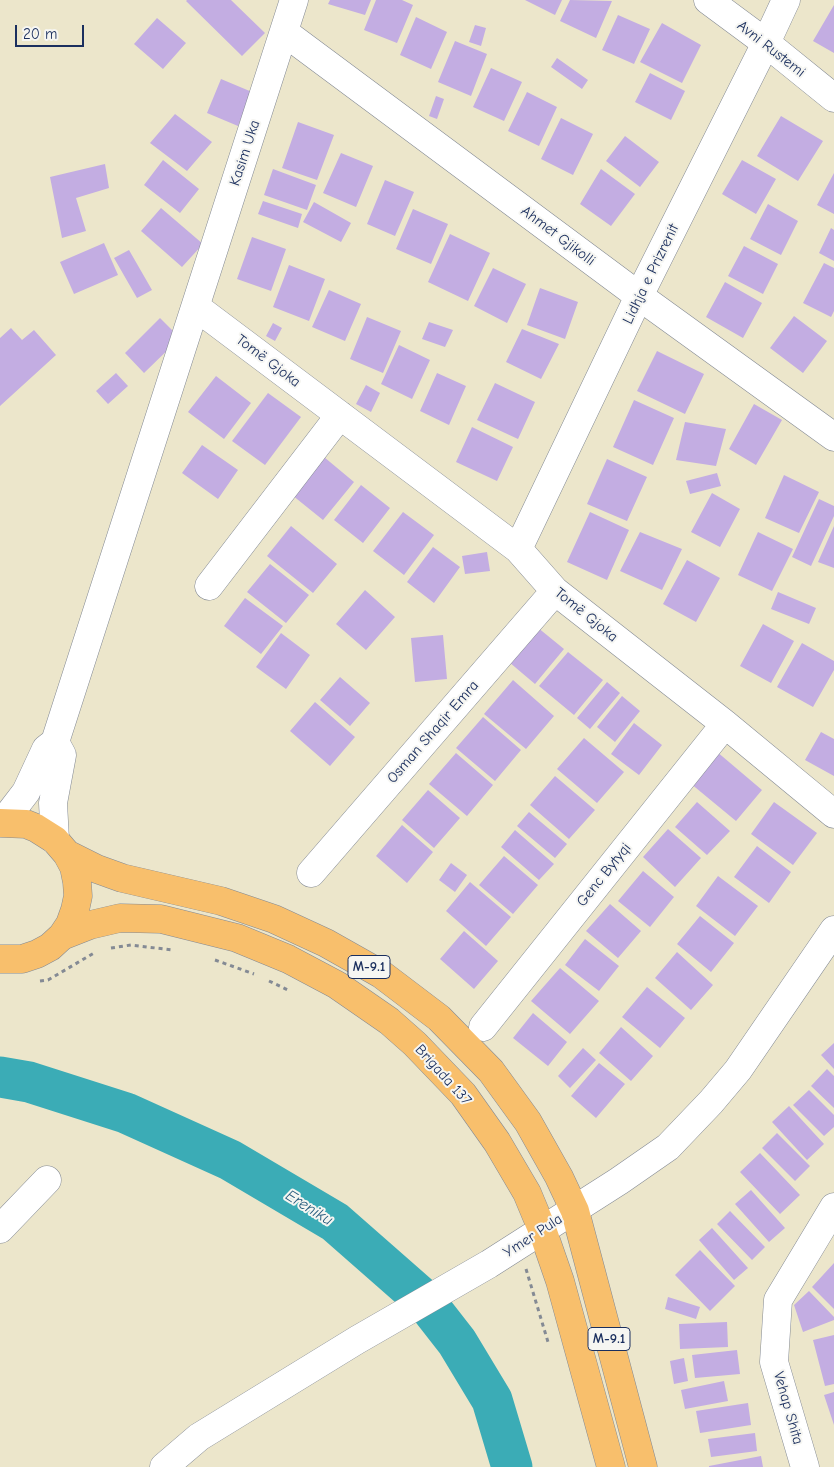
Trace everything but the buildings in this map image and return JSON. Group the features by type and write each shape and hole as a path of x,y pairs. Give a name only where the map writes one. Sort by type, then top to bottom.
{"main road":[{"name":"M-9.1","path":"2,823 26,824 36,828 61,847 97,869 122,878 221,901 274,919 326,943 380,974 439,1018 491,1071 528,1122 575,1210 643,1467"},
{"name":"Brigada 137","path":"0,959 22,959 37,954 50,947 62,936 70,924 78,896 77,882 74,868 61,847"},
{"name":"Brigada 137","path":"62,936 90,925 120,918 161,919 237,938 288,959 337,985 389,1021 415,1044 463,1094 498,1142 527,1193 543,1230 560,1281 610,1467"}],"street":[{"name":"Kasim Uka","path":"55,742 294,0"},
{"name":"Avni Rustemi","path":"708,0 834,98"},
{"name":"Lidhja e Prizrenit","path":"518,549 639,296 766,44 786,0"},
{"name":"Ahmet Gjikolli","path":"284,32 639,296 834,437"},
{"name":"Tomë Gjoka","path":"196,307 518,549 555,591 725,724 834,814"},
{"path":"209,586 340,415"},
{"name":"Osman Shaqir Emra","path":"311,873 555,591"},
{"name":"Genc Bytyqi","path":"483,1027 725,724"},
{"path":"2,823 26,792 46,749 55,742 62,755 53,803 61,847"},
{"name":"Ymer Pula","path":"164,1467 199,1437 357,1340 489,1264 575,1210 668,1147 738,1070 834,930"},
{"path":"0,1229 47,1180"},
{"name":"Vehap Shita","path":"806,1467 774,1362 778,1300 833,1212"}],"path":[{"path":"108,948 131,945 176,950"},
{"path":"38,982 48,980 100,949"},
{"path":"208,959 256,975"},
{"path":"263,978 296,994"}],"waterway":[{"name":"Ereniku","path":"0,1077 29,1082 126,1113 230,1160 335,1222 425,1301 457,1342 492,1400 512,1467"}]}
